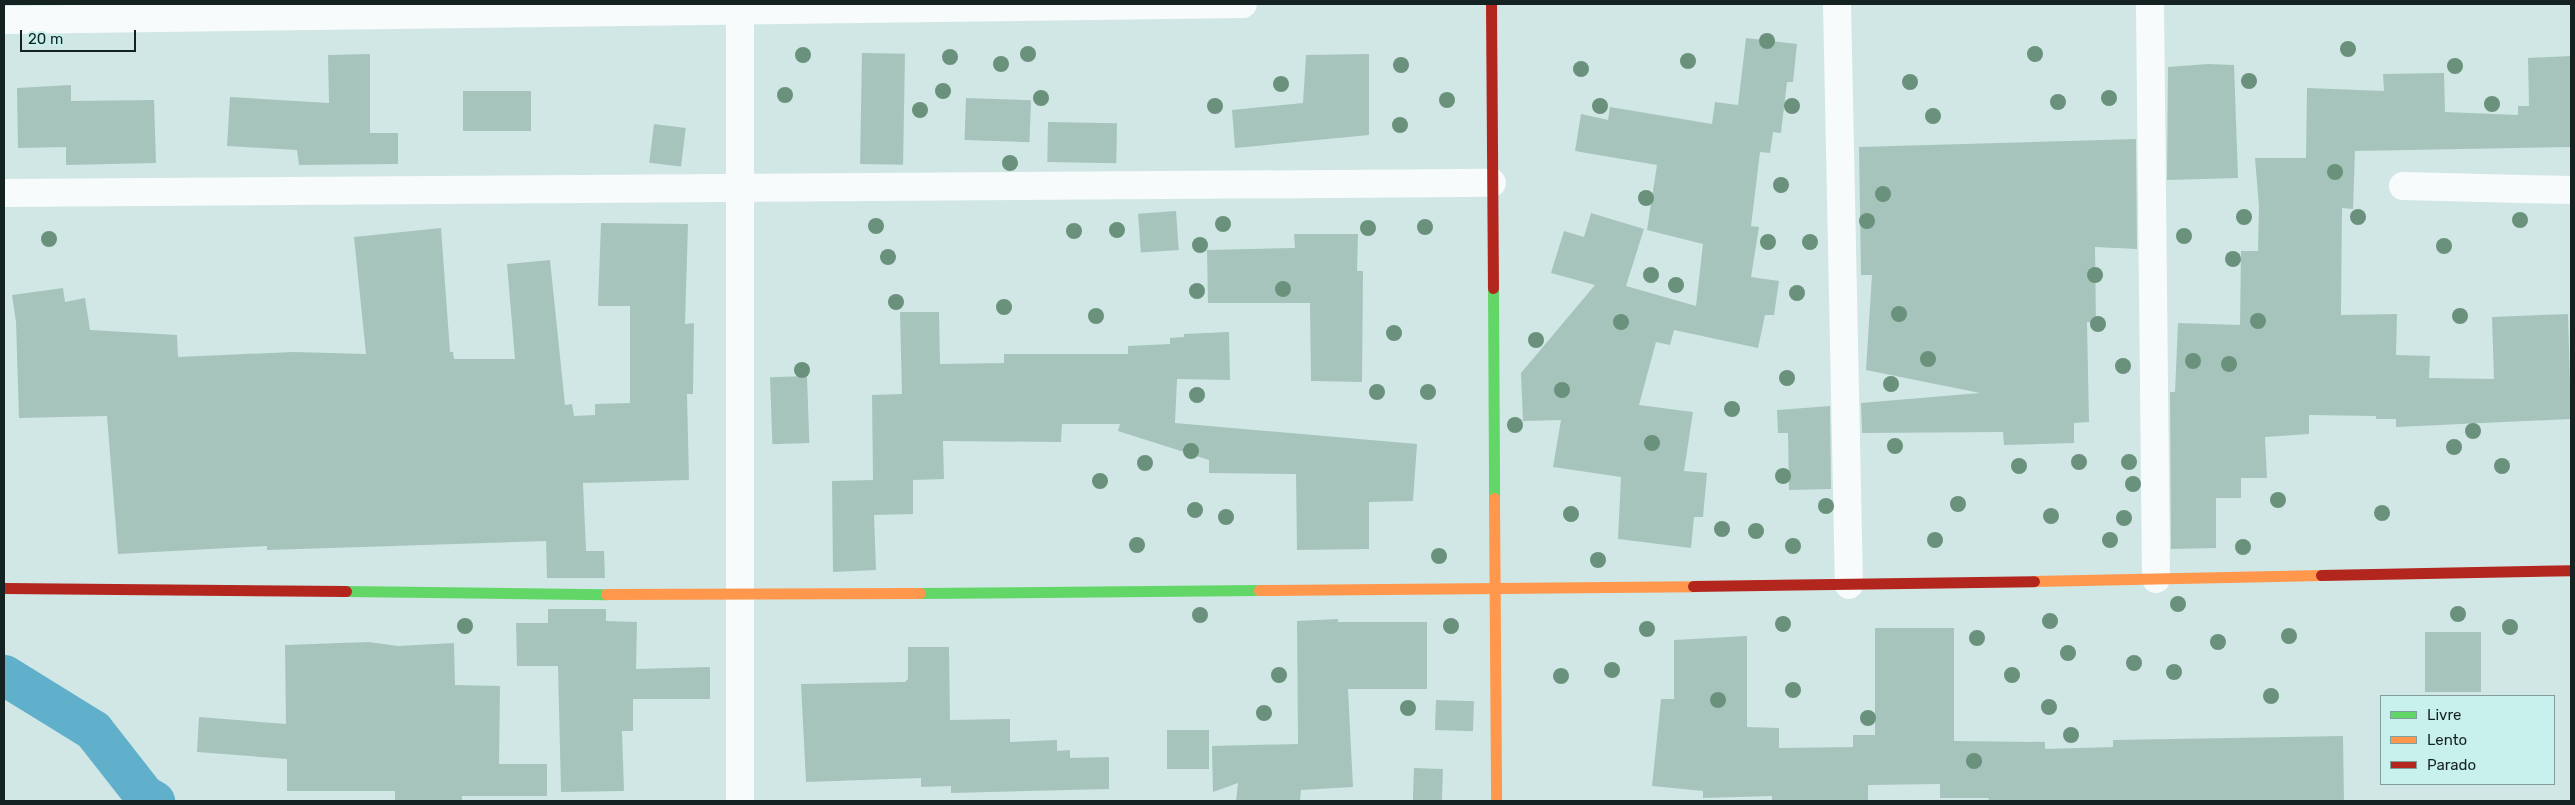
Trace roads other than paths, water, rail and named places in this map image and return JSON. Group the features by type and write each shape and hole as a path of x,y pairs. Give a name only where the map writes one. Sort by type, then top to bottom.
{"street":[{"path":"4,20 740,7 1243,4"},
{"path":"1491,4 1496,801"},
{"path":"1838,4 1849,585"},
{"path":"2150,4 2156,579"},
{"path":"740,7 738,595 740,801"},
{"path":"4,193 1492,183"},
{"path":"2403,186 2571,190"},
{"path":"4,588 738,595 1494,586 1849,585 2571,570"}],"waterway":[{"path":"4,675 93,730 144,795 154,801"}]}
